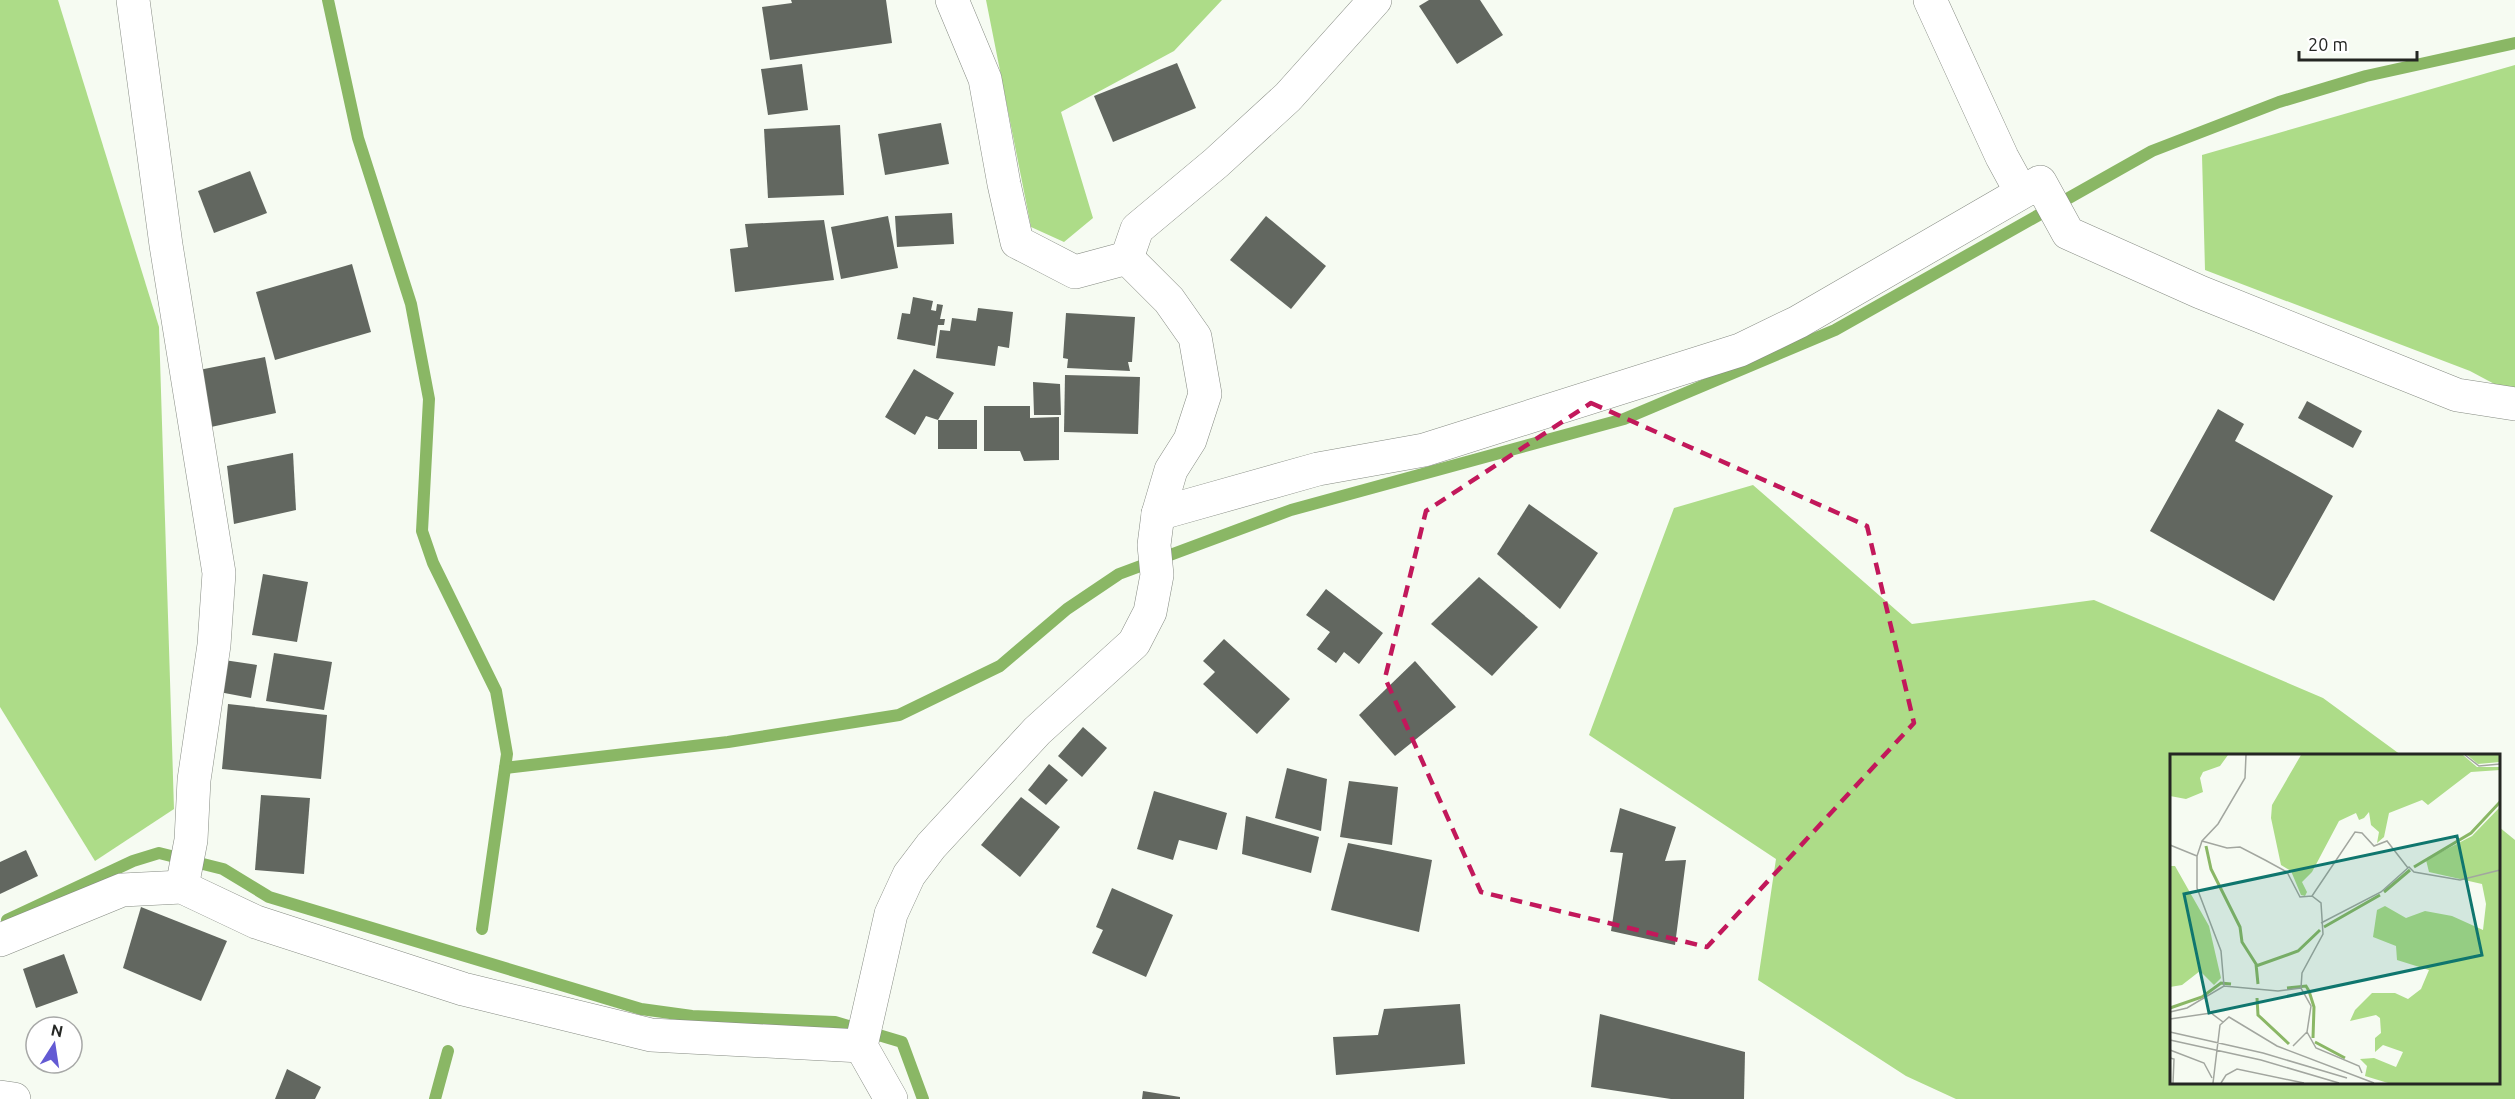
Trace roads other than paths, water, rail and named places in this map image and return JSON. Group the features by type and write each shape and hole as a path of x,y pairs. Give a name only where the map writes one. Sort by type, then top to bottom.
{"main road":[{"path":"133,0 166,245 219,573 214,645 194,780 191,840 183,880"},
{"path":"952,0 985,79 1017,242 1075,272 1127,258"},
{"path":"1127,258 1137,229 1216,163 1288,97 1375,0"},
{"path":"1930,0 2002,157 2064,225 2068,233 2200,292 2446,391 2457,395 2515,404"},
{"path":"1156,545 1318,469 1424,450 1740,350 1798,322 2035,194"},
{"path":"891,1099 861,1046 891,915 909,875 931,846 1037,731 1134,643 1150,612 1156,545 1171,470 1190,440 1205,394 1195,337 1169,300 1127,258"},
{"path":"0,940 122,890 183,880 256,922 463,989 651,1035 861,1046"},
{"path":"0,1097 14,1099"}],"waterway":[{"path":"328,0 358,138 411,304 429,399 422,531 433,563 496,691 507,754 482,929"},
{"path":"505,768 728,742 899,715 1000,666 1067,609 1119,574 1291,510 1624,419 1835,330 2152,151 2279,102 2366,76 2515,43"},
{"path":"7,920 133,861 159,853 223,869 269,897 641,1009 692,1016 835,1022 902,1042 923,1099"},
{"path":"435,1099 448,1051"}]}
